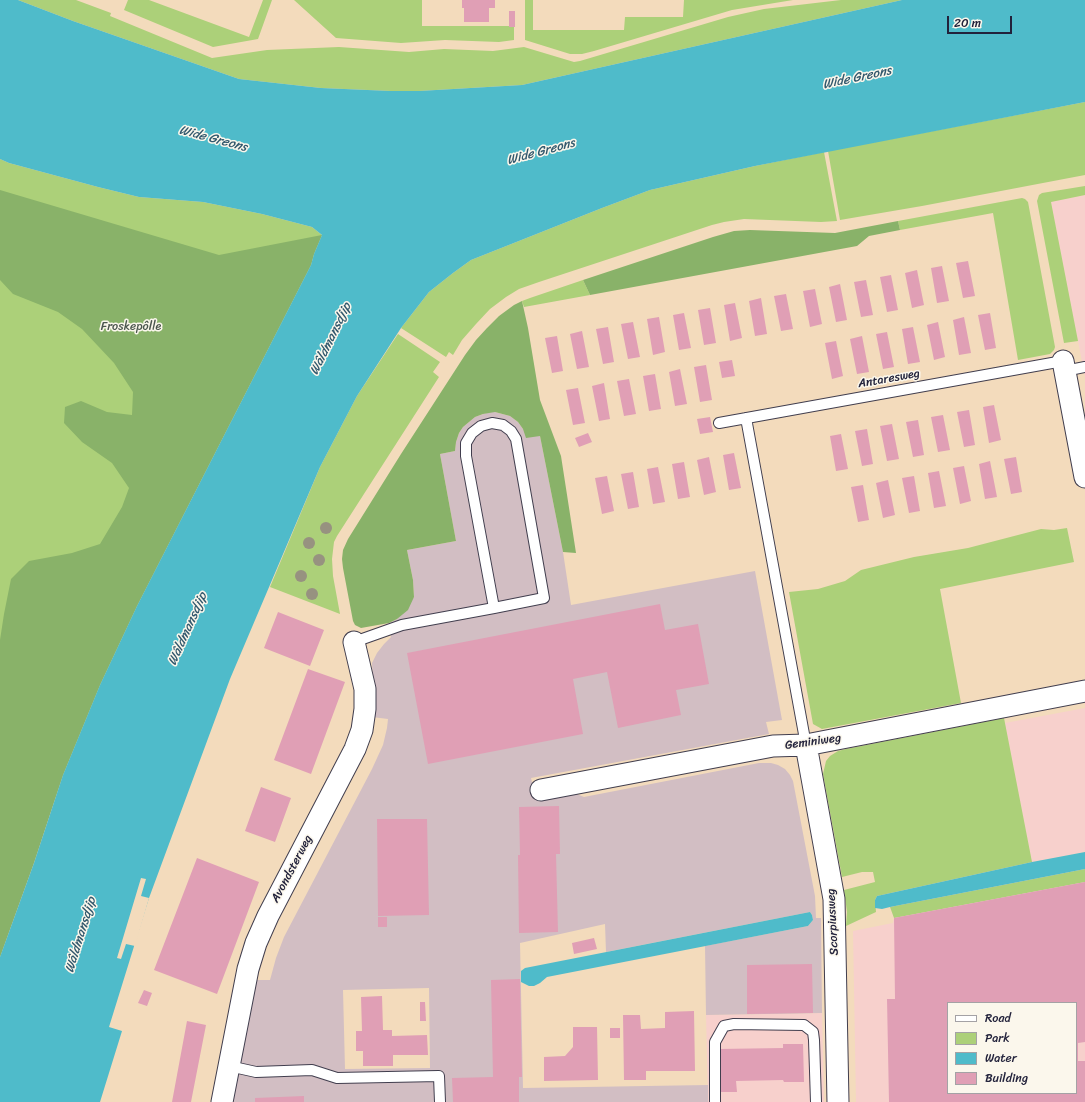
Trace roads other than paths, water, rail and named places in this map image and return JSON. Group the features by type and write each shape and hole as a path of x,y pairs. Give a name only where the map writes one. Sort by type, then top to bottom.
{"street":[{"path":"1064,366 1085,478"},
{"name":"Avondsterweg","path":"222,1102 248,969 256,943 268,916 355,749 362,730 365,709 365,689 354,642"},
{"name":"Geminiweg","path":"542,790 773,746 806,745 1085,691"},
{"name":"Scorpiusweg","path":"806,745 834,899 838,1102"}],"lane":[{"name":"Antaresweg","path":"719,423 1064,366 1085,367"},
{"path":"746,418 806,745"},
{"path":"354,642 402,625 494,608 544,598 516,439 511,431 503,425 492,423 481,426 472,433 466,443 466,456 494,608"},
{"path":"716,1102 715,1042 724,1026 734,1024 804,1025 813,1032 816,1102"},
{"path":"229,1066 256,1072 312,1070 337,1078 439,1076 440,1102"}],"water":[{"path":"0,0 18,0 73,21 239,79 321,88 419,91 522,85 902,0 1085,0 1085,102 755,166 650,190 471,260 429,292 401,328 357,396 320,467 230,679 149,898 109,1027 122,1031 100,1102 0,1102 0,957 34,863 63,775 100,685 137,606 311,265 322,235 312,227 262,214 203,202 139,197 9,163 0,159"},
{"path":"1085,852 1085,869 882,909 875,908 875,900 877,896"},
{"path":"810,912 813,920 808,926 547,977 534,986 529,986 521,982 521,971 525,968"}],"water label":[{"name":"Wide Greons","path":"857,78"},
{"name":"Wide Greons","path":"213,139"},
{"name":"Wide Greons","path":"541,152"},
{"name":"Wâldmansdjip","path":"331,339"},
{"name":"Wâldmansdjip","path":"188,629"},
{"name":"Wâldmansdjip","path":"81,935"}],"park label":[{"name":"Froskepôlle","path":"131,327"}]}
